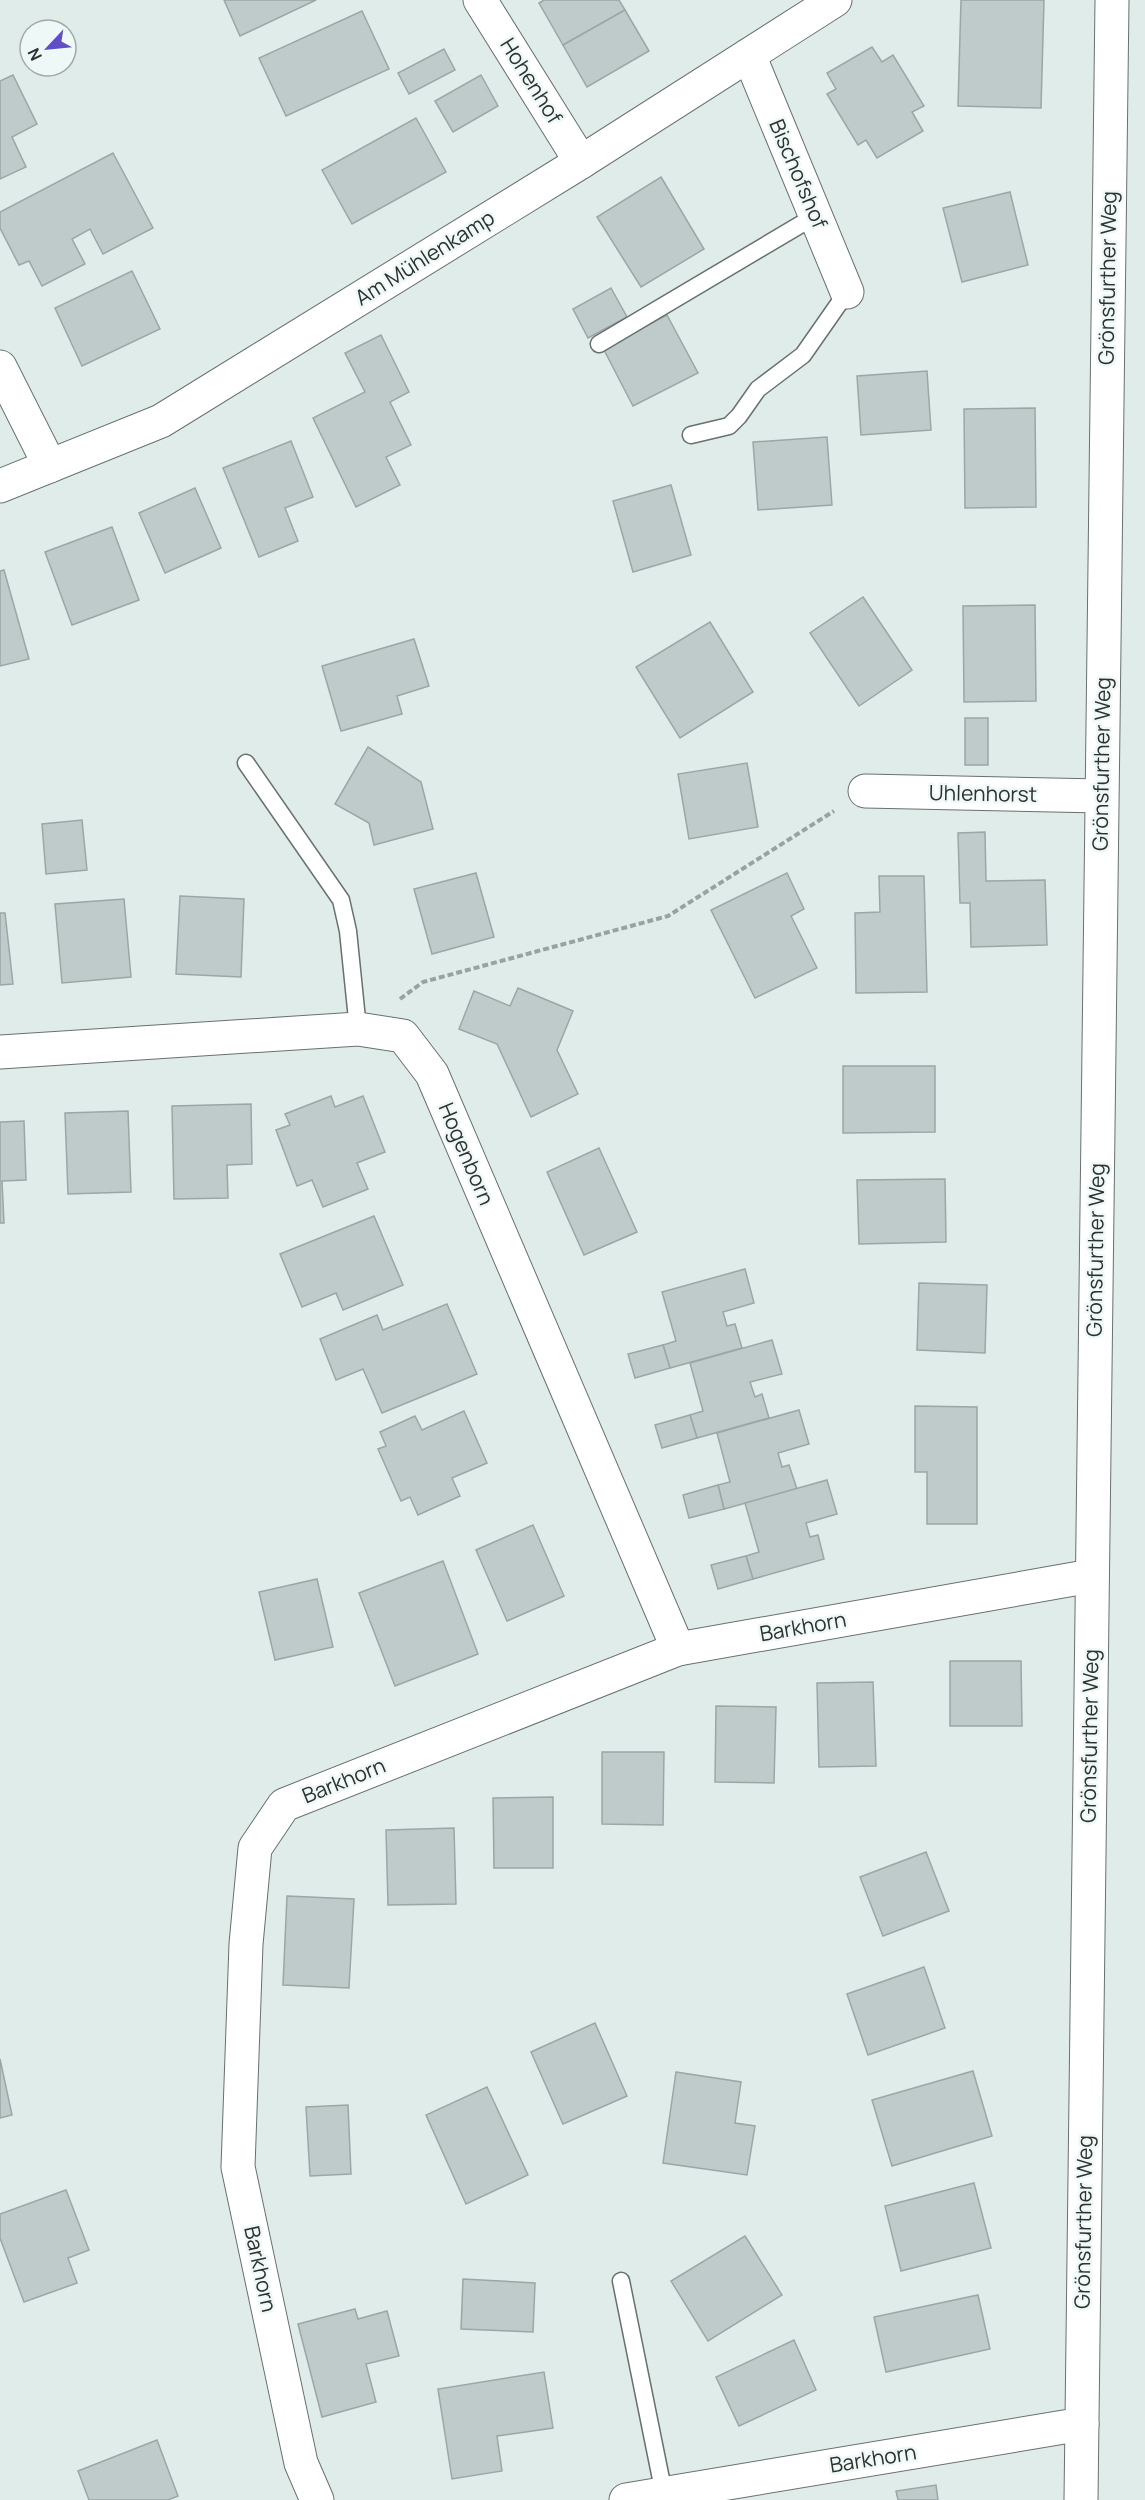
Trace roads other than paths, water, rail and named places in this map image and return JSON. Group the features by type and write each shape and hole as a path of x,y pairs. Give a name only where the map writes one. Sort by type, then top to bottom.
{"street":[{"name":"Hohenhof","path":"480,0 581,162"},
{"name":"Am Mühlenkamp","path":"0,486 162,421 581,162 835,0"},
{"name":"Grönsfurther Weg","path":"1081,2500 1112,0"},
{"name":"Bischofshof","path":"749,55 847,292"},
{"path":"0,367 50,466"},
{"name":"Uhlenhorst","path":"865,791 1101,796"},
{"name":"Hogenborn","path":"0,1052 358,1029 403,1036 432,1074 678,1649"},
{"name":"Barkhorn","path":"317,2500 301,2463 238,2167 246,1944 255,1848 284,1804 678,1649 1091,1576"},
{"name":"Barkhorn","path":"626,2500 1082,2424"}],"lane":[{"path":"599,344 815,216"},
{"path":"691,435 729,426 758,389 803,355 847,292"},
{"path":"246,763 341,900 348,931 358,1029"},
{"path":"621,2281 664,2493"}]}
